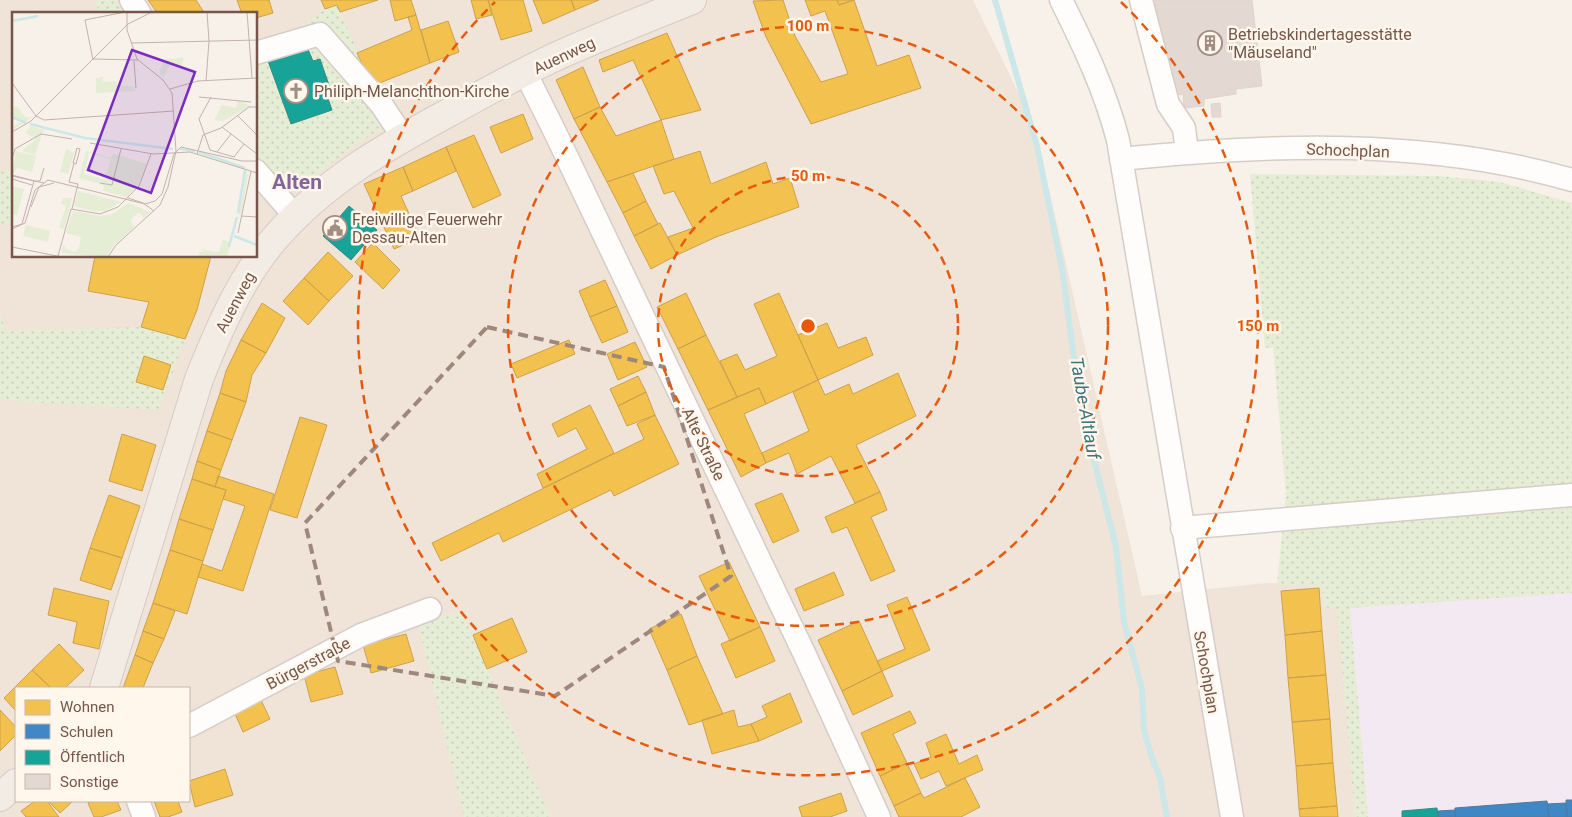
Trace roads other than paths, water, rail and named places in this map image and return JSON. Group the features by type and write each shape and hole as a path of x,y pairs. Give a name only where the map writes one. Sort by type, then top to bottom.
{"main road":[{"name":"Auenweg","path":"104,687 199,379 217,336 254,266 276,237 296,216 357,165 403,137 565,52 692,0"},
{"path":"0,797 15,784"}],"street":[{"path":"131,0 139,12"},
{"name":"Schochplan","path":"1061,0 1103,87 1122,160 1182,528 1232,817"},
{"path":"1141,0 1168,104 1184,128 1187,153"},
{"path":"258,52 320,34 381,104 403,137"},
{"name":"Alte Straße","path":"525,72 554,128 804,653 879,817"},
{"name":"Schochplan","path":"1122,160 1187,153 1329,148 1446,155 1496,162 1572,180"},
{"path":"258,173 296,216"},
{"path":"1182,528 1572,495"},
{"name":"Bürgerstraße","path":"190,725 360,636 430,609"},
{"path":"138,802 144,817"}],"waterway":[{"name":"Taube-Altlauf","path":"995,0 1037,146 1062,269 1077,380 1087,432 1116,547 1124,622 1142,689 1144,730 1160,778 1167,817"}],"place":[{"name":"Betriebskindertagesstätte \"Mäuseland\"","path":"1210,43"},
{"name":"Philiph-Melanchthon-Kirche","path":"296,91"},
{"name":"Freiwillige Feuerwehr Dessau-Alten","path":"335,228"}],"district":[{"name":"Alten","path":"297,182"}]}
